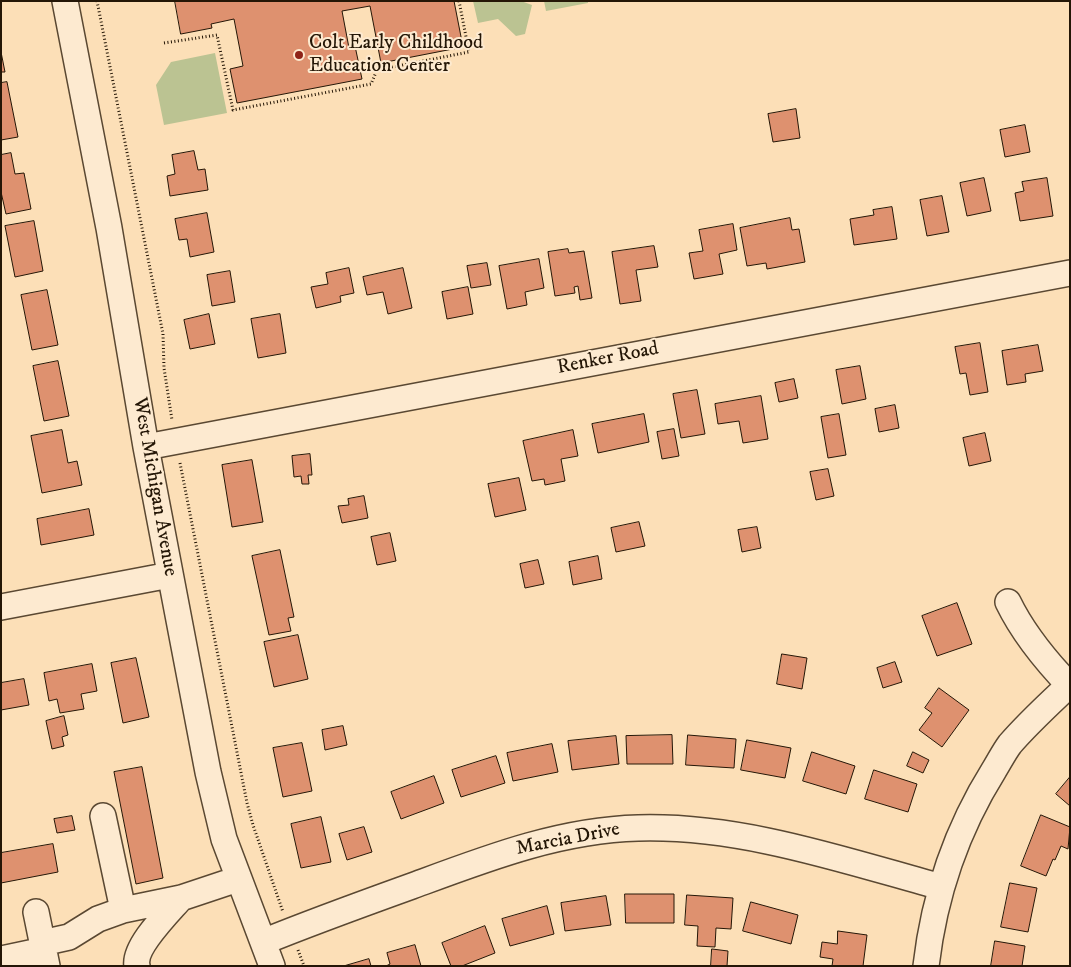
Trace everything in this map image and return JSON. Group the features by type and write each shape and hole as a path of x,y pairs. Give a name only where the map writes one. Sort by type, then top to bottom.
{"street":[{"name":"West Michigan Avenue","path":"65,1 109,228 146,447 217,815 238,879 272,966"},
{"name":"Renker Road","path":"146,447 1070,273"},
{"path":"1,607 170,575"},
{"path":"926,966 931,930 941,887 980,791 1009,745 1069,685 1035,646 1019,624 1008,602"},
{"path":"103,816 123,910"},
{"name":"Marcia Drive","path":"263,942 496,855 559,838 598,830 669,828 729,834 795,846 941,887"},
{"path":"1,958 44,953 98,919 123,910 181,898 238,879"},
{"path":"137,966 136,962 144,943 181,898"},
{"path":"36,912 44,953"}],"path":[{"path":"98,1 163,334 164,368 176,442 247,803 252,825 304,966"},
{"path":"164,43 218,34 233,110 371,84 377,70 469,52 459,1"}],"green space":[{"path":"473,1 521,1 532,5 525,34 516,36 498,19 478,23"},
{"path":"544,1 588,1 588,3 546,11"},
{"path":"215,53 227,113 164,125 156,85 171,62"}],"building":[{"name":"Colt Early Childhood Education Center","path":"175,1 454,1 463,47 381,63 370,6 342,11 349,48 355,46 362,79 237,103 230,69 243,66 234,19 211,24 212,28 181,34"},
{"path":"1,52 5,72 1,72"},
{"path":"7,82 18,137 1,140 1,83"},
{"path":"796,109 800,138 773,142 768,114"},
{"path":"1025,125 1030,152 1005,157 1000,130"},
{"path":"194,151 198,170 205,169 208,190 170,196 167,176 175,174 172,155"},
{"path":"11,153 15,174 24,173 31,209 6,214 1,192 1,155"},
{"path":"984,178 991,211 967,216 960,183"},
{"path":"1047,178 1053,216 1020,221 1015,193 1024,191 1022,182"},
{"path":"942,196 949,232 927,236 920,200"},
{"path":"892,207 897,239 854,245 850,219 874,215 873,210"},
{"path":"207,213 214,252 190,257 187,239 179,240 175,219"},
{"path":"790,218 792,230 799,229 805,262 767,269 766,263 747,266 740,228"},
{"path":"34,221 43,271 15,277 5,226"},
{"path":"733,224 737,250 719,254 723,274 694,279 689,253 703,251 699,230"},
{"path":"654,246 658,267 636,270 641,301 620,304 612,252"},
{"path":"568,249 569,253 584,251 592,298 580,300 578,286 574,287 575,293 555,296 548,252"},
{"path":"539,259 544,288 525,292 527,305 507,309 499,266"},
{"path":"487,263 491,285 471,288 467,266"},
{"path":"349,268 354,293 340,296 341,302 316,308 311,287 328,284 326,273"},
{"path":"403,268 412,308 388,314 383,292 367,295 363,277"},
{"path":"230,271 235,302 212,306 207,275"},
{"path":"468,287 473,314 447,319 442,292"},
{"path":"47,290 58,345 32,350 21,295"},
{"path":"209,314 215,344 190,349 184,320"},
{"path":"280,314 286,353 258,358 251,319"},
{"path":"980,343 988,392 970,395 966,373 960,374 955,347"},
{"path":"1038,345 1043,371 1025,374 1026,382 1007,385 1002,351"},
{"path":"58,361 69,416 44,421 33,366"},
{"path":"860,366 866,399 842,404 836,370"},
{"path":"794,379 798,398 779,402 775,383"},
{"path":"697,390 705,434 681,438 673,394"},
{"path":"761,396 768,439 743,443 739,421 718,424 715,404"},
{"path":"895,405 899,428 879,432 875,409"},
{"path":"644,414 649,442 598,453 592,424"},
{"path":"839,414 846,455 828,458 821,417"},
{"path":"674,429 679,456 662,459 657,432"},
{"path":"62,430 68,463 77,461 82,485 42,493 31,436"},
{"path":"573,430 578,456 561,459 565,481 545,485 544,479 532,481 523,441"},
{"path":"985,433 991,461 969,466 963,438"},
{"path":"310,454 312,475 308,475 309,484 302,484 301,476 294,477 292,456"},
{"path":"252,460 263,522 232,527 222,465"},
{"path":"828,469 834,496 816,500 810,472"},
{"path":"519,478 526,510 495,517 488,484"},
{"path":"364,496 368,518 342,523 338,506 349,505 348,499"},
{"path":"89,509 94,535 41,545 37,519"},
{"path":"639,522 645,546 616,552 611,528"},
{"path":"757,527 761,548 742,552 738,530"},
{"path":"390,533 396,561 377,565 371,537"},
{"path":"280,550 294,617 288,618 291,631 269,635 252,556"},
{"path":"598,556 602,579 573,585 569,562"},
{"path":"538,560 544,584 525,588 520,564"},
{"path":"957,603 972,644 937,656 922,616"},
{"path":"298,635 308,679 274,687 264,642"},
{"path":"782,654 807,658 802,689 777,684"},
{"path":"136,658 149,717 123,723 111,663"},
{"path":"895,662 902,682 883,688 877,668"},
{"path":"92,664 97,691 81,694 84,709 60,713 57,699 49,701 44,673"},
{"path":"24,679 29,705 1,710 1,683"},
{"path":"939,688 969,710 942,747 919,730 932,713 925,708"},
{"path":"64,716 68,735 62,737 64,746 52,749 46,721"},
{"path":"343,726 347,745 325,750 322,730"},
{"path":"672,735 673,764 627,764 626,736"},
{"path":"688,735 736,739 734,768 686,765"},
{"path":"616,736 619,764 572,770 568,741"},
{"path":"747,740 791,748 785,778 741,770"},
{"path":"302,743 312,791 283,797 273,748"},
{"path":"552,744 558,772 513,781 507,753"},
{"path":"812,752 855,766 846,794 803,781"},
{"path":"913,752 929,760 923,773 907,766"},
{"path":"496,756 505,783 461,797 452,770"},
{"path":"142,767 163,878 136,884 114,772"},
{"path":"874,770 917,784 908,812 865,799"},
{"path":"434,776 444,803 401,819 391,792"},
{"path":"1070,777 1070,806 1056,794"},
{"path":"1041,815 1070,827 1068,849 1061,846 1046,876 1021,866"},
{"path":"72,816 75,830 57,833 54,819"},
{"path":"321,817 331,862 301,868 291,824"},
{"path":"364,827 372,852 347,860 339,834"},
{"path":"53,844 58,872 1,883 1,853"},
{"path":"1010,883 1037,888 1028,932 1001,927"},
{"path":"625,894 674,894 674,923 626,923"},
{"path":"687,895 733,898 731,929 716,928 715,947 697,946 698,926 685,925"},
{"path":"606,896 611,925 565,931 561,903"},
{"path":"751,902 798,915 791,944 743,931"},
{"path":"547,906 554,934 510,946 502,919"},
{"path":"485,926 495,953 462,966 451,966 442,943"},
{"path":"838,931 867,935 863,966 832,966 833,959 820,957 822,942 837,944"},
{"path":"995,941 1025,946 1022,966 991,966"},
{"path":"415,945 421,966 386,966 390,964 387,953"},
{"path":"712,949 728,951 727,966 711,966"},
{"path":"369,959 371,966 344,966"}],"place":[{"name":"Colt Early Childhood Education Center","path":"299,55"}]}
